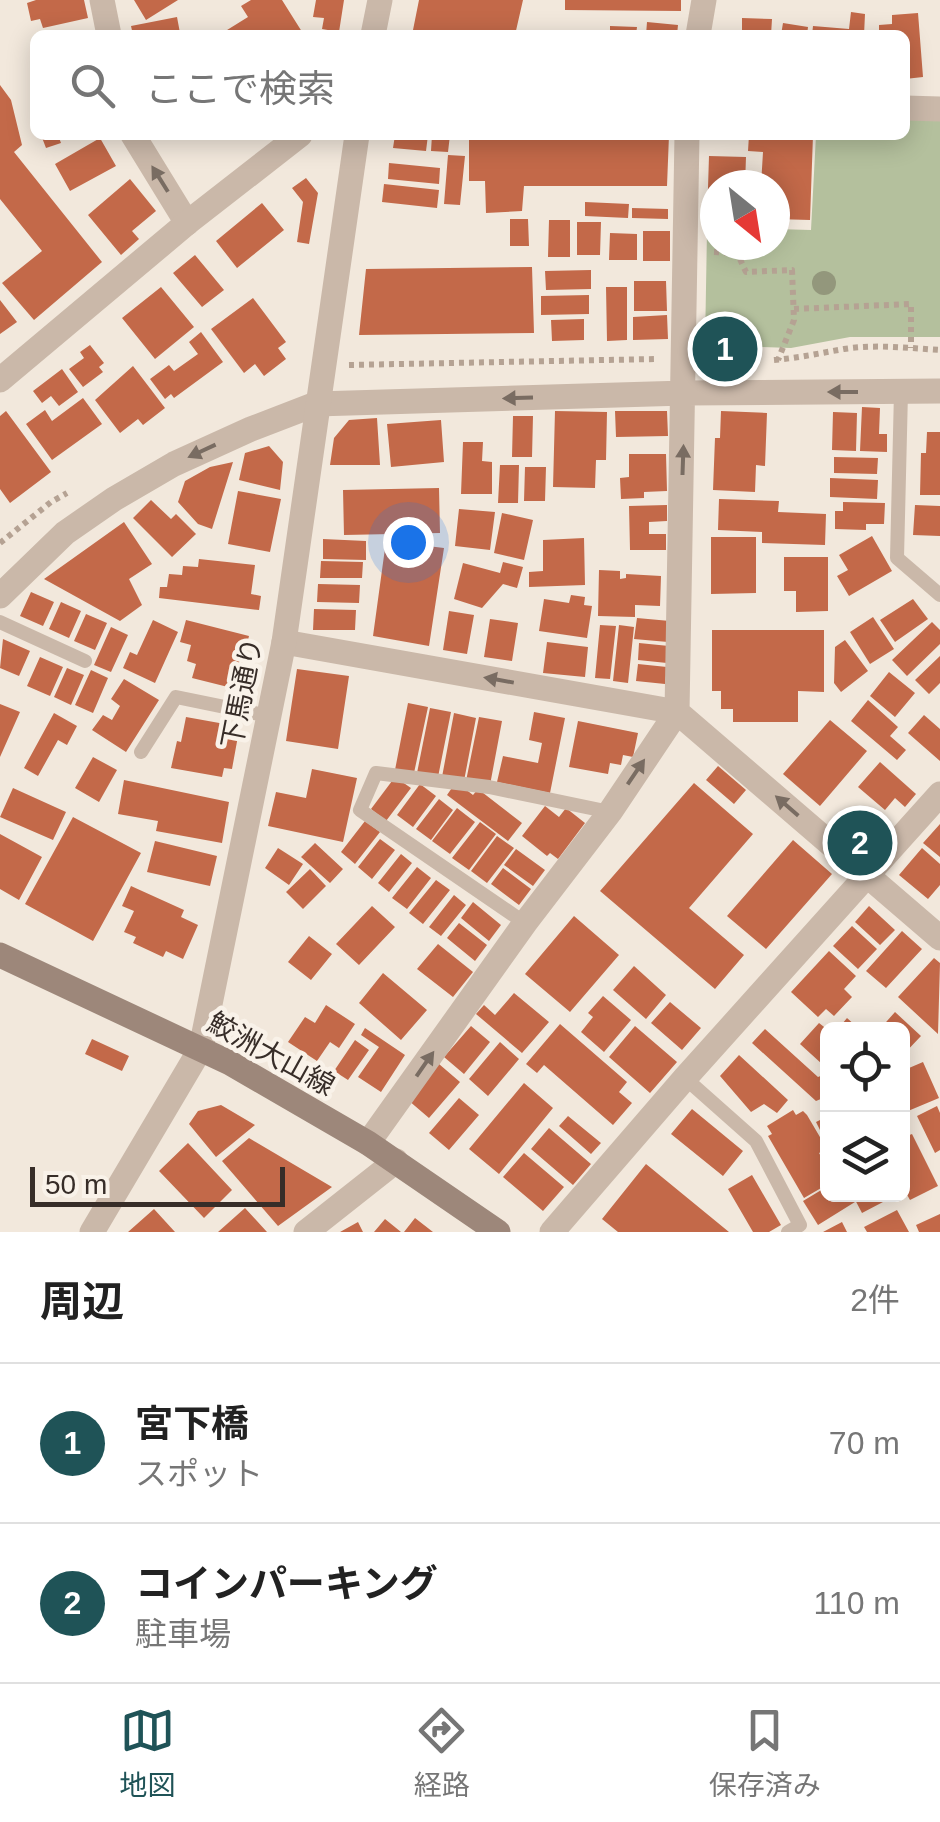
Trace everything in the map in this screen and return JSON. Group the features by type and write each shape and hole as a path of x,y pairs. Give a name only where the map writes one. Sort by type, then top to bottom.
{"main road":[{"name":"鮫洲大山線","path":"0,955 201,1048 368,1143 498,1232"}],"street":[{"path":"102,0 108,30"},
{"path":"375,30 380,0"},
{"path":"699,30 704,0"},
{"path":"910,108 940,109"},
{"path":"136,140 187,223"},
{"path":"0,380 187,223 294,140"},
{"name":"下馬通り","path":"92,1232 201,1048 284,642 355,140"},
{"path":"368,1143 525,923 610,812 676,712 688,140"},
{"path":"0,596 65,533 114,499 174,464 316,404 685,393 940,391"},
{"path":"284,642 676,712 940,938"},
{"path":"552,1232 940,794"},
{"path":"306,1232 396,1161"}],"lane":[{"path":"901,392 897,558 940,595"},
{"path":"0,622 85,661"},
{"path":"142,752 176,697 269,716"},
{"path":"525,923 360,810 376,774 490,788 610,812"},
{"path":"685,1078 756,1142 800,1225 788,1232"}],"path":[{"path":"686,250 737,253 746,272 792,270 794,320 778,360"},
{"path":"794,309 911,304 911,348"}],"green space":[{"path":"910,108 940,109 940,337 850,337 791,348 705,345 706,260 790,260 790,229 811,230 816,140 910,140"}],"building":[{"path":"84,0 88,18 43,28 40,19 31,21 27,3"},
{"path":"134,0 178,0 146,20"},
{"path":"251,0 282,0 301,30 227,30 248,17 241,6"},
{"path":"316,0 344,0 339,30 322,29 324,18 313,17"},
{"path":"419,0 523,0 516,30 413,30"},
{"path":"565,0 681,0 681,11 565,10"},
{"path":"851,12 865,14 864,30 813,30 813,26 849,29"},
{"path":"918,13 923,77 910,78 910,30 879,30 879,25 892,24 892,15"},
{"path":"177,17 179,30 132,30 131,26"},
{"path":"742,18 772,19 771,30 742,30"},
{"path":"647,22 678,25 678,30 646,30"},
{"path":"783,23 808,27 808,30 782,30"},
{"path":"610,26 637,27 637,30 610,30"},
{"path":"0,85 11,100 22,145 14,152 102,262 34,320 2,283 42,251 0,199"},
{"path":"43,140 60,140 61,143 46,148"},
{"path":"101,140 116,166 70,191 55,164"},
{"path":"394,140 427,140 426,151 393,148"},
{"path":"432,140 449,140 448,152 431,151"},
{"path":"469,140 669,140 667,186 524,186 522,211 486,213 485,181 469,181"},
{"path":"749,140 813,140 810,220 790,219 790,170 762,170 763,152 748,151"},
{"path":"448,155 465,156 460,205 444,204"},
{"path":"709,156 746,157 746,170 709,170"},
{"path":"389,163 440,168 439,184 388,179"},
{"path":"306,178 318,193 309,244 297,242 303,202 292,188"},
{"path":"130,179 156,211 132,231 139,239 121,255 88,215"},
{"path":"384,184 439,190 437,208 382,202"},
{"path":"585,202 629,204 628,218 585,216"},
{"path":"262,203 284,230 237,268 216,241"},
{"path":"632,208 668,209 668,219 632,218"},
{"path":"510,219 528,219 529,246 510,246"},
{"path":"549,220 570,220 570,257 548,257"},
{"path":"577,222 601,222 600,255 577,255"},
{"path":"643,231 670,231 670,261 643,261"},
{"path":"610,233 637,234 637,260 609,260"},
{"path":"195,255 224,290 202,307 173,273"},
{"path":"532,267 534,333 359,335 366,269"},
{"path":"591,270 591,289 546,290 545,271"},
{"path":"634,281 666,281 667,311 634,311"},
{"path":"161,287 194,327 155,359 122,318"},
{"path":"606,287 627,287 627,340 607,341"},
{"path":"589,295 589,314 541,315 541,296"},
{"path":"253,298 286,342 278,348 286,359 264,376 255,364 244,373 211,329"},
{"path":"0,300 17,322 0,334"},
{"path":"667,315 668,339 633,340 633,317"},
{"path":"584,319 584,340 552,341 551,320"},
{"path":"201,332 223,362 174,398 171,394 165,399 150,379 169,365 174,371 198,354 189,342"},
{"path":"90,345 104,363 99,367 103,372 83,387 69,369 84,358 80,352"},
{"path":"133,366 165,408 143,425 138,419 120,433 95,400"},
{"path":"62,369 78,392 59,406 51,396 42,403 33,391"},
{"path":"83,398 102,424 52,460 26,424 45,410 52,421"},
{"path":"862,407 880,408 879,434 887,434 887,452 860,451"},
{"path":"6,411 51,472 10,503 0,489 0,416"},
{"path":"555,411 607,412 606,460 596,460 595,488 553,487"},
{"path":"615,411 667,411 668,436 616,437"},
{"path":"721,411 767,413 765,466 756,465 755,492 713,490 715,438 720,438"},
{"path":"833,412 857,413 856,451 832,450"},
{"path":"513,416 533,416 532,457 512,457"},
{"path":"377,418 380,465 330,465 334,438 349,420"},
{"path":"441,420 444,462 391,467 387,424"},
{"path":"927,432 940,432 940,495 920,495 921,453 926,453"},
{"path":"463,442 483,442 482,461 492,462 492,494 461,494"},
{"path":"269,446 283,462 280,490 239,480 245,453"},
{"path":"629,454 666,454 667,491 621,499 620,478 629,477"},
{"path":"834,457 878,458 877,474 834,473"},
{"path":"233,462 212,529 198,524 178,502 185,481 210,467"},
{"path":"500,465 519,465 518,503 498,503"},
{"path":"525,467 546,467 545,501 524,501"},
{"path":"830,478 878,480 877,499 830,497"},
{"path":"439,488 440,533 344,535 343,490"},
{"path":"238,491 281,499 270,552 228,544"},
{"path":"719,499 779,501 778,512 826,514 825,545 762,543 762,532 718,530"},
{"path":"151,500 171,519 176,514 196,534 172,557 133,518"},
{"path":"843,502 885,503 884,524 866,524 866,530 835,529 835,511 843,511"},
{"path":"667,505 667,521 649,522 649,534 666,534 666,550 630,550 629,506"},
{"path":"915,505 940,506 940,536 913,535"},
{"path":"459,509 495,512 490,550 455,546"},
{"path":"502,513 533,520 524,560 494,553"},
{"path":"124,522 152,564 129,579 142,605 120,621 44,579"},
{"path":"872,536 892,571 849,596 837,576 848,570 839,555"},
{"path":"711,537 756,537 756,593 711,594"},
{"path":"584,538 585,585 529,587 529,572 543,571 543,540"},
{"path":"323,539 366,541 366,560 323,559"},
{"path":"386,541 444,548 429,646 373,636"},
{"path":"784,557 828,557 828,611 796,612 796,591 784,591"},
{"path":"199,559 255,565 251,594 261,596 259,610 159,598 160,587 167,587 169,574 182,575 183,566 198,567"},
{"path":"321,561 363,562 362,578 320,578"},
{"path":"503,562 523,567 517,588 503,584 482,608 454,599 463,563 500,573"},
{"path":"599,570 620,571 620,579 626,578 626,574 661,576 660,606 635,605 635,617 598,616"},
{"path":"318,584 360,585 359,603 317,602"},
{"path":"31,592 54,602 43,626 20,616"},
{"path":"571,595 585,597 584,605 592,606 587,638 539,631 544,599 569,603"},
{"path":"913,599 928,619 895,642 880,620"},
{"path":"61,602 81,611 69,638 49,629"},
{"path":"314,609 356,610 355,630 313,630"},
{"path":"449,611 474,615 467,654 443,650"},
{"path":"86,614 107,623 95,650 74,641"},
{"path":"873,617 894,649 870,664 850,632"},
{"path":"637,618 670,621 668,642 634,639"},
{"path":"490,619 518,623 512,661 484,657"},
{"path":"153,620 178,632 155,683 123,668 130,652 137,655"},
{"path":"186,620 249,636 236,689 192,678 196,664 187,661 191,645 180,642"},
{"path":"932,622 940,630 940,644 907,676 892,660"},
{"path":"600,625 616,626 610,679 595,678"},
{"path":"619,625 634,627 628,683 613,681"},
{"path":"111,627 128,635 111,672 94,665"},
{"path":"712,630 824,630 824,692 798,691 798,722 733,722 733,709 721,709 721,691 712,691"},
{"path":"3,639 30,651 19,676 0,668"},
{"path":"845,640 868,671 841,692 834,683 835,647"},
{"path":"547,642 588,647 585,677 543,673"},
{"path":"639,643 669,646 667,663 638,660"},
{"path":"940,656 940,683 929,694 915,680"},
{"path":"40,657 63,667 50,696 27,686"},
{"path":"638,664 667,667 665,684 636,681"},
{"path":"67,668 84,675 71,705 54,697"},
{"path":"297,669 349,676 338,749 286,741"},
{"path":"91,670 108,678 93,713 75,705"},
{"path":"889,672 915,693 895,717 870,696"},
{"path":"124,679 159,700 126,752 92,730 103,715 112,720 120,706 111,699"},
{"path":"868,700 898,727 890,736 906,750 897,760 851,721"},
{"path":"408,703 428,707 414,773 395,770"},
{"path":"0,704 20,712 0,757"},
{"path":"430,708 451,712 438,777 417,773"},
{"path":"534,712 565,718 550,793 497,782 503,756 538,763 542,743 529,740"},
{"path":"54,713 77,726 67,745 58,740 38,776 24,768"},
{"path":"454,713 476,718 464,781 442,777"},
{"path":"924,715 940,729 940,761 908,733"},
{"path":"186,717 236,726 232,769 224,768 222,777 171,768"},
{"path":"479,717 502,721 490,785 466,781"},
{"path":"830,720 867,751 820,806 783,774"},
{"path":"578,721 638,733 633,757 623,755 621,765 610,763 608,774 569,767"},
{"path":"93,757 117,770 99,802 75,788"},
{"path":"880,762 916,794 905,807 895,798 885,810 858,787"},
{"path":"718,766 746,790 734,804 706,780"},
{"path":"312,769 357,778 343,842 268,826 276,792 306,798"},
{"path":"395,777 411,788 386,821 371,809"},
{"path":"124,780 229,802 222,843 156,831 158,821 118,814"},
{"path":"456,782 473,795 478,789 522,823 508,841 447,795"},
{"path":"694,783 753,834 689,908 744,955 715,989 600,891"},
{"path":"420,784 436,796 413,827 397,815"},
{"path":"13,788 66,812 53,840 0,817"},
{"path":"439,799 453,810 431,840 416,829"},
{"path":"545,806 559,817 566,808 585,823 558,859 550,853 547,856 522,836"},
{"path":"457,808 475,822 450,854 432,841"},
{"path":"73,817 141,853 93,941 25,904"},
{"path":"365,821 380,832 355,864 341,852"},
{"path":"480,822 496,834 469,870 452,858"},
{"path":"940,824 940,857 923,843"},
{"path":"0,834 42,857 19,900 0,889"},
{"path":"497,836 514,848 487,883 471,871"},
{"path":"380,839 395,850 372,879 358,867"},
{"path":"793,840 832,874 766,949 727,916"},
{"path":"155,841 217,856 210,886 147,872"},
{"path":"315,843 343,869 330,883 301,857"},
{"path":"278,848 303,864 289,885 265,868"},
{"path":"922,848 940,864 940,885 928,899 899,875"},
{"path":"516,849 545,870 533,886 504,865"},
{"path":"401,854 412,863 389,892 378,883"},
{"path":"417,867 431,878 407,909 392,898"},
{"path":"503,868 531,889 519,905 491,884"},
{"path":"310,869 326,886 303,909 286,892"},
{"path":"436,880 450,890 423,924 409,913"},
{"path":"131,886 184,910 181,917 198,925 183,959 166,951 163,957 133,943 136,937 124,932 134,911 122,906"},
{"path":"454,895 466,905 441,936 429,927"},
{"path":"473,902 501,925 489,941 461,918"},
{"path":"372,906 395,927 359,965 336,944"},
{"path":"869,906 895,930 880,945 855,922"},
{"path":"574,916 619,955 570,1012 525,974"},
{"path":"459,923 487,945 475,961 447,938"},
{"path":"852,926 877,949 858,969 833,946"},
{"path":"902,931 922,949 886,988 866,971"},
{"path":"309,936 332,954 311,980 288,962"},
{"path":"438,944 473,972 453,997 417,969"},
{"path":"829,951 856,976 844,989 852,997 834,1016 826,1009 818,1017 791,992"},
{"path":"934,958 940,963 938,1034 898,997"},
{"path":"634,966 666,995 646,1019 613,990"},
{"path":"383,973 427,1010 401,1040 359,1003"},
{"path":"514,993 549,1022 522,1053 476,1014 484,1005 495,1015"},
{"path":"603,996 631,1020 604,1052 581,1032 593,1017 588,1013"},
{"path":"670,1002 701,1028 682,1050 651,1023"},
{"path":"326,1005 355,1024 339,1048 330,1042 317,1061 288,1042 305,1017 315,1023"},
{"path":"895,1012 906,1022 886,1022"},
{"path":"819,1023 820,1024 820,1062 800,1044"},
{"path":"560,1024 627,1082 619,1092 632,1103 613,1125 544,1065 537,1073 526,1064"},
{"path":"471,1026 490,1042 464,1074 444,1057"},
{"path":"635,1026 677,1062 650,1093 609,1057"},
{"path":"910,1026 921,1036 910,1048"},
{"path":"365,1028 405,1055 381,1092 358,1077 379,1047 361,1035"},
{"path":"765,1029 820,1076 820,1099 816,1101 752,1043"},
{"path":"92,1039 129,1056 122,1071 85,1054"},
{"path":"355,1040 369,1050 348,1080 334,1071"},
{"path":"500,1042 519,1059 488,1096 469,1079"},
{"path":"739,1055 788,1100 777,1113 764,1104 751,1112 720,1076"},
{"path":"923,1062 939,1098 910,1110 910,1068"},
{"path":"439,1064 460,1082 429,1118 408,1100"},
{"path":"524,1083 553,1108 499,1174 469,1149"},
{"path":"459,1098 479,1115 449,1150 429,1133"},
{"path":"221,1105 255,1125 216,1157 189,1124 198,1111"},
{"path":"937,1106 940,1150 935,1153 917,1116"},
{"path":"692,1109 743,1151 723,1176 671,1134"},
{"path":"793,1110 796,1115 803,1111 807,1115 820,1137 820,1189 804,1198 768,1136 772,1134 767,1126"},
{"path":"568,1116 601,1143 591,1154 559,1126"},
{"path":"549,1128 591,1164 573,1185 531,1149"},
{"path":"910,1135 938,1186 910,1200"},
{"path":"249,1138 332,1187 278,1226 222,1161"},
{"path":"188,1143 232,1190 204,1218 159,1171"},
{"path":"524,1153 564,1187 543,1211 503,1177"},
{"path":"646,1164 729,1232 618,1232 602,1219"},
{"path":"752,1175 781,1225 769,1232 753,1232 728,1189"},
{"path":"820,1191 820,1202 855,1202 818,1225 803,1201"},
{"path":"856,1202 883,1202 862,1213"},
{"path":"245,1208 267,1232 218,1232"},
{"path":"154,1209 175,1232 128,1232"},
{"path":"897,1210 909,1232 867,1232 864,1227"},
{"path":"940,1214 940,1232 919,1232 916,1225"},
{"path":"415,1218 433,1232 404,1232"},
{"path":"385,1219 401,1232 374,1232"},
{"path":"358,1222 363,1232 340,1232"},
{"path":"842,1222 847,1232 823,1232"}],"place":[{"name":"宮下橋","path":"725,349"},
{"name":"コインパーキング","path":"860,843"}]}
